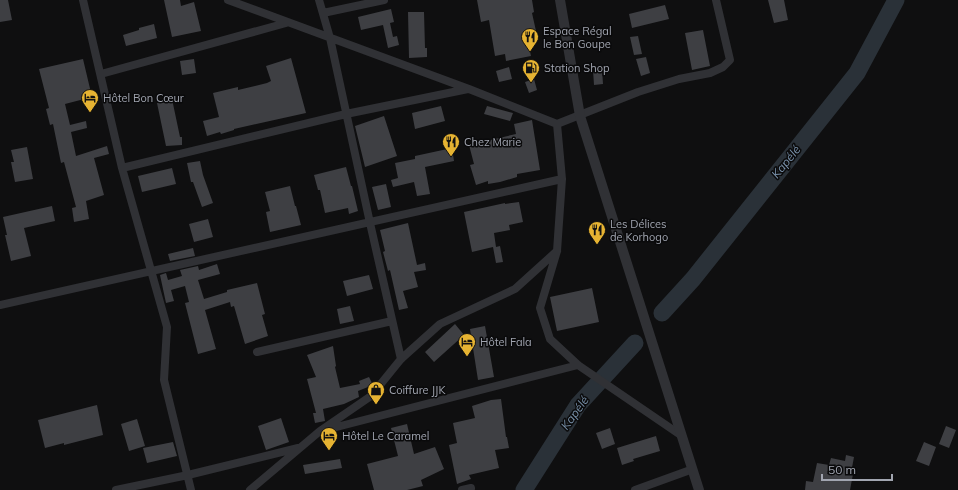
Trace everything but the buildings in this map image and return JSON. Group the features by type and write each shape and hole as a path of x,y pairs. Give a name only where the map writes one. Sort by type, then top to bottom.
{"street":[{"path":"83,0 122,168 167,327 164,380 191,490"},
{"path":"228,0 469,89 557,124 638,92 679,79 710,73 723,67 730,60 716,0"},
{"path":"320,0 330,38 401,360"},
{"path":"323,13 384,0"},
{"path":"560,0 580,116 700,490"},
{"path":"101,74 286,22"},
{"path":"122,168 346,114 469,89"},
{"path":"557,124 562,180 557,251 540,308 550,339 578,365 682,436"},
{"path":"0,305 562,180"},
{"path":"250,490 320,431 370,396 401,360 440,324 515,289 557,251"},
{"path":"257,352 392,321"},
{"path":"320,431 578,365"},
{"path":"116,490 188,475 301,447"},
{"path":"635,490 693,469"},
{"path":"462,490 471,488"}],"waterway":[{"name":"Kapélé","path":"662,313 693,279 857,73 896,0"},
{"name":"Kapélé","path":"524,490 578,405 635,343"}],"place":[{"name":"Espace Régal le Bon Goupe","path":"530,52"},
{"name":"Station Shop","path":"531,83"},
{"name":"Hôtel Bon Cœur","path":"90,113"},
{"name":"Chez Marie","path":"451,157"},
{"name":"Les Délices de Korhogo","path":"597,245"},
{"name":"Hôtel Fala","path":"467,357"},
{"name":"Coiffure JJK","path":"376,405"},
{"name":"Hôtel Le Caramel","path":"329,451"}]}
